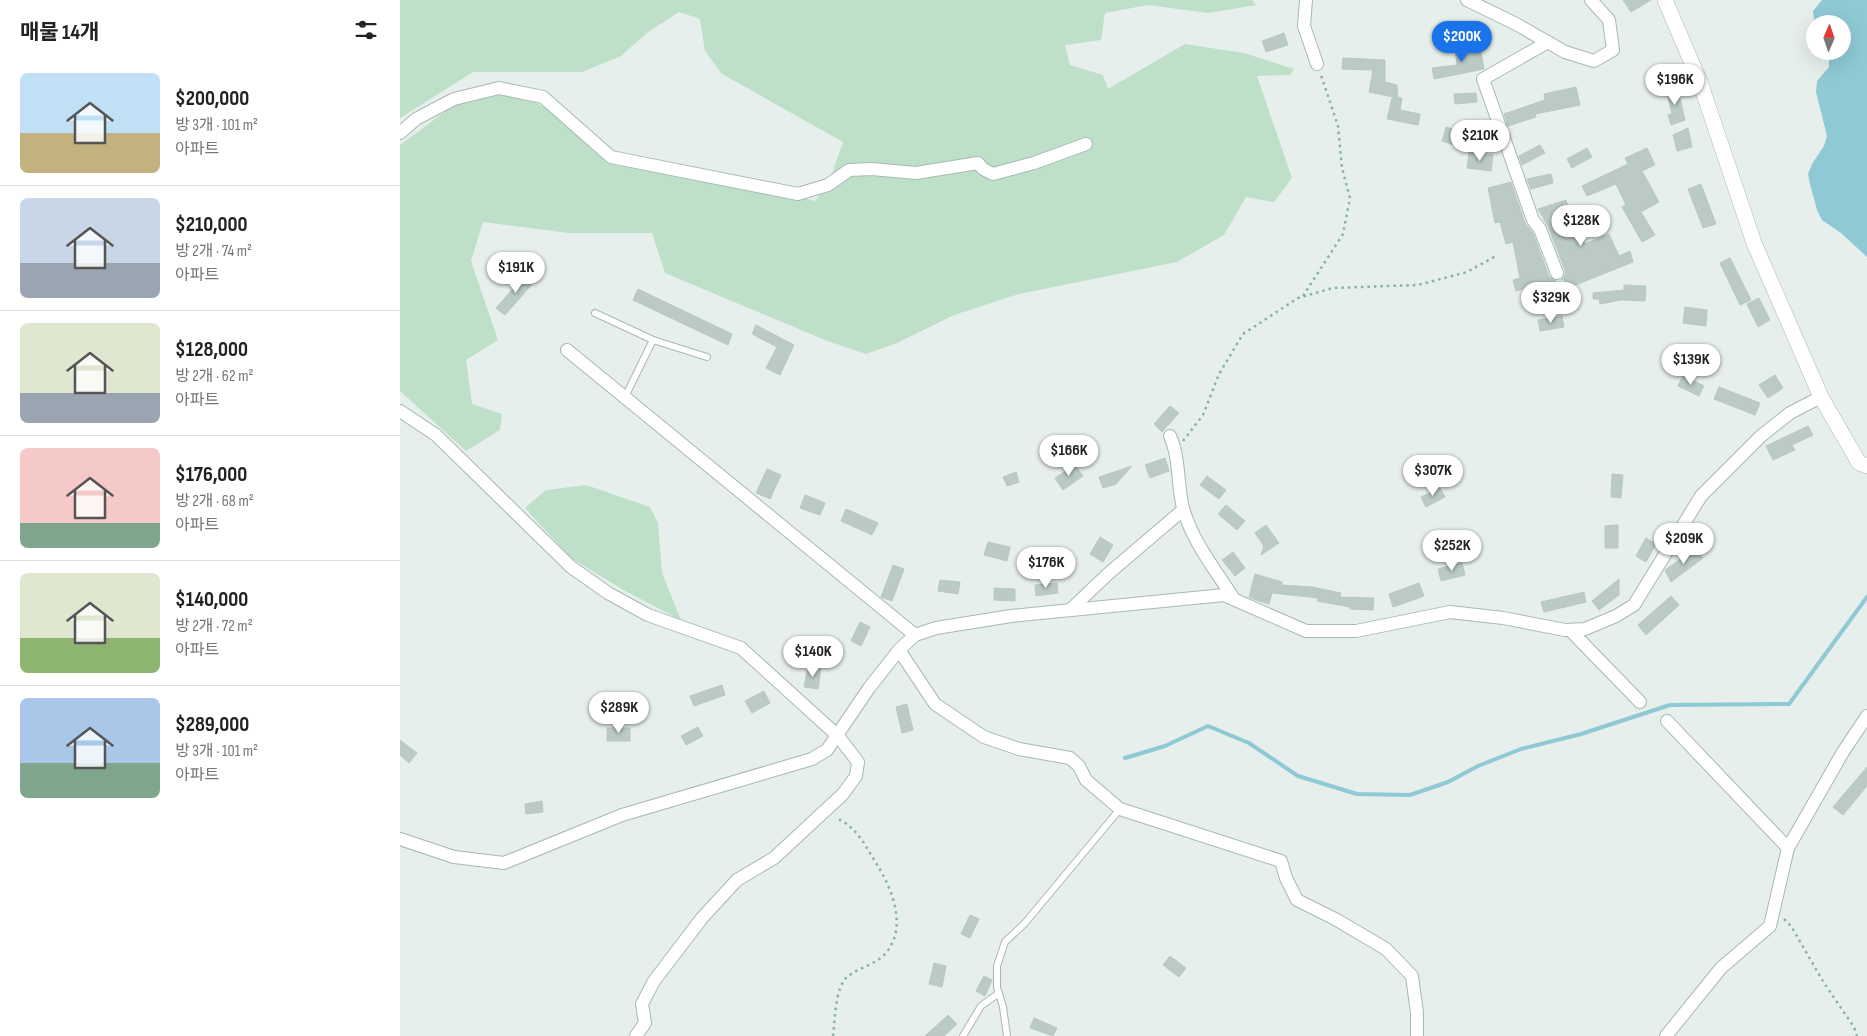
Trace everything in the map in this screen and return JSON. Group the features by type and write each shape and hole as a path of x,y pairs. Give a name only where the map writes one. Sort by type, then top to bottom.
{"street":[{"path":"1306,0 1304,26 1317,64"},
{"path":"1467,0 1565,52 1594,60 1613,50 1609,20 1591,0"},
{"path":"1664,0 1700,82 1754,243 1821,397 1859,463 1867,466"},
{"path":"1548,42 1483,79 1533,220 1540,230 1557,273"},
{"path":"400,133 416,119 454,98 499,88 543,97 611,157 798,194 828,185 849,170 872,169 916,173 978,163 983,169 993,174 1034,163 1086,144"},
{"path":"567,350 916,635"},
{"path":"400,839 454,857 504,863 622,815 812,759 826,750 838,736 869,688 899,650 916,635 936,628 1011,616 1224,595 1306,630 1356,631 1450,612 1494,616 1570,630 1585,629 1616,616 1634,604 1701,496 1761,436 1790,412 1821,397"},
{"path":"400,411 436,435 571,567 608,593 648,615 741,648 838,736 858,762 856,776 843,794 774,858 737,880 702,918 654,981 642,1004 646,1023 636,1036"},
{"path":"1170,436 1176,450 1176,468 1183,510 1202,549 1234,599"},
{"path":"1070,610 1109,573 1183,510"},
{"path":"1570,630 1640,702"},
{"path":"899,650 935,704 984,737 1019,749 1070,758 1079,766 1092,786 1120,809 1281,861 1297,900 1386,949 1412,976 1417,1013 1417,1036"},
{"path":"1666,1036 1721,968 1770,926 1788,848 1843,752 1867,716"},
{"path":"1667,721 1788,848"}],"lane":[{"path":"595,313 653,340 707,357"},
{"path":"625,397 653,340"},
{"path":"1007,1036 1004,1006 999,993 997,966 1005,942 1037,909 1120,809"},
{"path":"963,1036 981,1006 999,993"}],"path":[{"path":"1302,297 1343,234 1350,198 1342,168 1338,126 1317,64"},
{"path":"1176,450 1203,415 1219,374 1244,334 1302,297 1333,288 1418,285 1467,272 1496,256"},
{"path":"824,811 845,822 859,836 885,876 897,911 895,935 884,955 846,978 837,999 833,1036"},
{"path":"1774,909 1791,926 1824,983 1854,1027 1856,1036"}],"green space":[{"path":"400,0 1252,0 1256,5 1208,13 1148,5 1105,13 1101,40 1065,45 1070,65 1103,75 1108,89 1185,44 1244,53 1294,69 1290,75 1257,76 1292,178 1274,202 1246,197 1224,235 1177,262 1019,294 954,315 897,343 866,354 825,340 665,273 652,233 569,233 483,222 471,261 498,340 466,360 472,404 502,414 500,430 466,451 400,391 400,145 458,102 495,93 535,101 585,138 607,163 736,182 815,201 828,185 843,142 722,74 705,51 700,19 679,12 647,33 621,56 582,72 473,72 400,118"},
{"path":"586,485 650,507 658,523 662,573 681,620 625,591 571,558 525,508 546,490"}],"water":[{"path":"1822,0 1867,0 1867,257 1841,233 1822,220 1817,210 1810,184 1808,174 1824,146 1827,136 1816,92 1817,81 1829,67 1829,60 1851,60 1851,15 1814,15 1813,11"}],"building":[{"path":"1623,0 1651,0 1631,12"},
{"path":"1284,33 1288,45 1266,52 1262,41"},
{"path":"1480,46 1484,69 1434,79 1432,68 1457,65 1455,49"},
{"path":"1343,58 1385,60 1385,82 1397,85 1398,98 1369,92 1373,70 1342,69"},
{"path":"1677,86 1685,120 1671,125 1668,115 1672,114 1666,89"},
{"path":"1576,87 1580,105 1535,114 1536,117 1508,126 1504,114 1545,100 1544,94"},
{"path":"1476,93 1477,102 1455,104 1454,94"},
{"path":"1392,98 1402,98 1400,110 1420,114 1418,125 1387,119"},
{"path":"1446,127 1465,133 1461,147 1442,141"},
{"path":"1688,128 1692,147 1677,151 1673,135"},
{"path":"1540,145 1545,153 1522,165 1519,156"},
{"path":"1587,148 1592,157 1572,168 1567,159"},
{"path":"1647,148 1655,165 1642,171 1659,202 1641,212 1655,235 1642,242 1622,207 1626,205 1616,184 1587,196 1582,186 1628,164 1625,158"},
{"path":"1469,152 1493,155 1491,171 1467,168"},
{"path":"1551,174 1553,183 1531,189 1527,179"},
{"path":"1511,182 1525,223 1533,233 1549,276 1556,281 1516,291 1513,280 1520,278 1513,242 1506,244 1500,222 1495,223 1488,188"},
{"path":"1701,184 1716,224 1703,228 1688,189"},
{"path":"1566,200 1572,219 1576,218 1585,244 1609,234 1619,256 1630,251 1633,262 1568,288 1564,279 1561,280 1565,275 1565,270 1548,226 1538,209"},
{"path":"1730,258 1751,300 1740,305 1720,263"},
{"path":"526,274 535,281 505,315 496,308"},
{"path":"1624,285 1646,286 1645,301 1621,300 1600,304 1599,299 1593,299 1593,293 1624,290"},
{"path":"638,289 732,334 728,345 633,300"},
{"path":"1759,298 1770,320 1758,327 1747,304"},
{"path":"1685,307 1707,310 1706,326 1683,323"},
{"path":"1562,316 1564,327 1540,331 1538,320"},
{"path":"756,325 794,345 780,375 766,368 777,347 752,334"},
{"path":"1683,375 1704,386 1699,396 1678,386"},
{"path":"1775,375 1783,388 1768,398 1759,385"},
{"path":"1719,387 1760,403 1755,415 1714,399"},
{"path":"1170,406 1179,413 1162,432 1154,424"},
{"path":"1808,426 1813,435 1792,445 1795,450 1773,460 1766,446"},
{"path":"1165,458 1169,471 1150,478 1145,465"},
{"path":"1075,465 1083,476 1063,490 1055,478"},
{"path":"1132,466 1116,484 1103,488 1099,477"},
{"path":"767,469 781,475 770,499 756,493"},
{"path":"1016,472 1019,482 1007,486 1003,477"},
{"path":"1612,474 1623,475 1621,498 1611,497"},
{"path":"1207,476 1226,490 1219,499 1200,485"},
{"path":"1440,488 1445,497 1426,507 1421,497"},
{"path":"805,495 825,503 820,515 800,508"},
{"path":"1226,505 1245,521 1237,530 1218,514"},
{"path":"846,509 878,523 872,535 841,521"},
{"path":"1266,525 1279,543 1261,555 1264,546 1255,533"},
{"path":"1618,525 1618,548 1605,548 1605,526"},
{"path":"1100,537 1113,545 1103,562 1090,554"},
{"path":"1646,538 1656,544 1646,562 1636,556"},
{"path":"988,542 1010,547 1007,561 984,555"},
{"path":"1696,548 1703,558 1671,582 1665,570"},
{"path":"1233,552 1245,568 1235,576 1222,560"},
{"path":"1462,563 1465,575 1441,581 1438,569"},
{"path":"893,565 904,569 892,601 881,597"},
{"path":"1255,574 1282,582 1282,585 1312,587 1341,593 1340,597 1374,598 1373,610 1350,609 1350,607 1317,601 1318,598 1272,593 1269,604 1249,597"},
{"path":"1619,579 1619,595 1599,610 1592,601"},
{"path":"940,580 960,582 958,594 938,591"},
{"path":"1057,583 1058,593 1036,596 1035,585"},
{"path":"1419,583 1424,596 1393,607 1389,594"},
{"path":"994,588 1015,589 1015,601 994,600"},
{"path":"1584,592 1586,602 1544,612 1541,602"},
{"path":"1671,596 1679,605 1646,635 1638,625"},
{"path":"860,622 870,627 861,646 851,641"},
{"path":"808,666 821,669 818,689 804,687"},
{"path":"722,685 725,695 694,706 690,696"},
{"path":"764,691 770,703 752,713 745,701"},
{"path":"907,704 913,730 902,733 896,707"},
{"path":"698,727 703,736 686,745 681,736"},
{"path":"607,728 630,728 630,741 607,741"},
{"path":"400,740 417,753 409,763 400,755"},
{"path":"1867,767 1867,786 1843,815 1833,807"},
{"path":"542,801 543,812 526,814 525,804"},
{"path":"970,915 979,919 970,938 961,934"},
{"path":"1170,956 1186,968 1179,977 1163,965"},
{"path":"934,963 946,966 942,987 929,984"},
{"path":"984,976 992,980 985,996 976,991"},
{"path":"948,1015 957,1024 944,1036 925,1036"},
{"path":"1034,1018 1057,1028 1053,1036 1030,1028"}],"waterway":[{"path":"1125,758 1165,746 1208,726 1249,743 1298,776 1357,794 1410,795 1448,782 1478,766 1521,749 1581,734 1670,705 1789,704 1867,597"}]}
